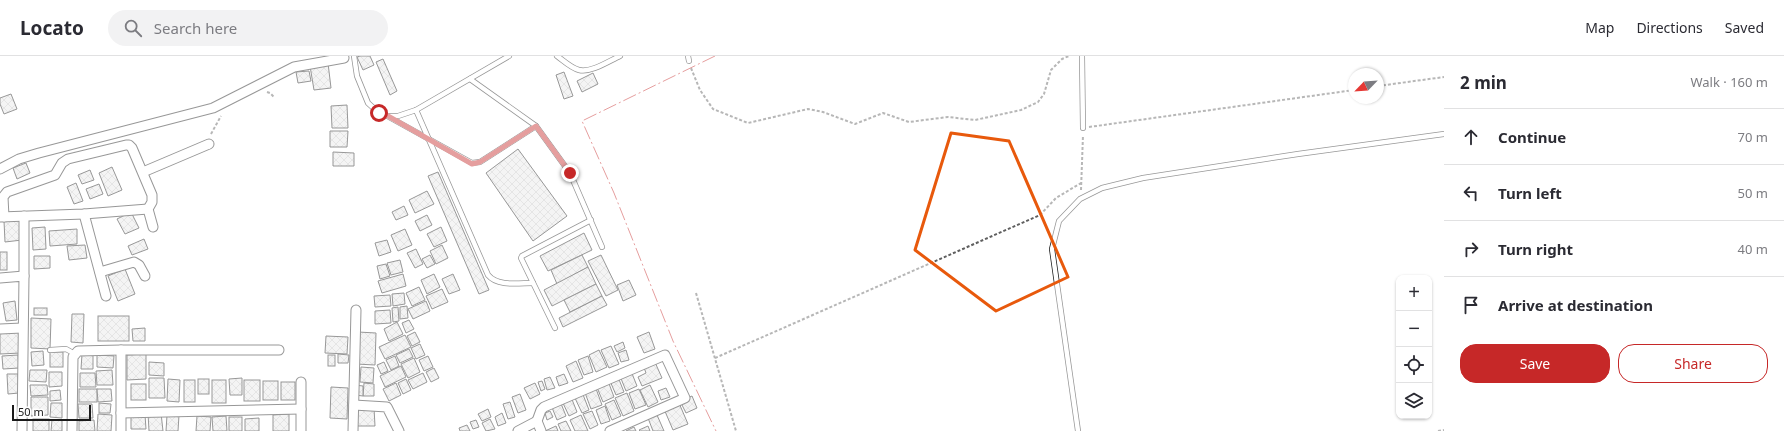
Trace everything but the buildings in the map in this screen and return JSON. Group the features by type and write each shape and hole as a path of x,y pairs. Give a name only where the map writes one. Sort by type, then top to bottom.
{"street":[{"path":"0,169 19,159 39,153 217,106 294,67 350,57"},
{"path":"143,172 209,144"},
{"path":"148,209 84,214 2,217 3,197 7,192 55,175 62,163 68,159 130,145 152,195 152,202 148,209 153,227"},
{"path":"84,214 106,296"},
{"path":"22,431 24,216"},
{"path":"100,272 134,262 139,265 144,276"},
{"path":"0,278 24,276"},
{"path":"353,431 356,310"},
{"path":"0,330 22,328"},
{"path":"121,350 121,431"},
{"path":"72,431 73,357 78,351 279,350"},
{"path":"541,431 537,421 541,410 544,407 665,355 685,398 610,431"},
{"path":"301,382 301,431"},
{"path":"354,405 387,407 400,431"},
{"path":"121,413 301,408"},
{"path":"518,431 537,421"}],"lane":[{"path":"388,116 398,116 416,110 509,56"},
{"path":"557,56 579,70 586,70 620,56"},
{"path":"1082,56 1083,128"},
{"path":"350,57 368,103 379,113 388,116 472,164 477,163 536,126"},
{"path":"470,79 536,126 570,173 602,247"},
{"path":"416,110 488,275 499,282 533,283"},
{"path":"1078,431 1052,249 1059,221 1080,199 1102,188 1143,178 1298,154 1444,134"},
{"path":"555,328 521,258 522,256 591,220"},
{"path":"50,350 66,349 75,354"}],"path":[{"path":"688,58 700,90 712,109 748,122 808,109 823,112 855,124 883,113 909,122 948,117 975,120 1021,110 1038,102 1044,94 1051,70 1062,59 1069,56"},
{"path":"1384,85 1444,77"},
{"path":"1080,199 1083,128 1348,91"},
{"path":"262,92 270,92 274,97"},
{"path":"209,144 211,132 221,116 228,112"},
{"path":"715,358 1040,215 1056,198 1081,183"},
{"path":"696,293 736,431"},
{"path":"1438,431 1444,430"}],"highlighted area":[{"path":"951,133 1009,141 1068,277 996,311 915,250"}],"power":[{"path":"715,56 582,121 614,193 673,341 716,431"}],"route":[{"path":"379,113 388,116 472,164 480,162 536,126 570,173"}]}
